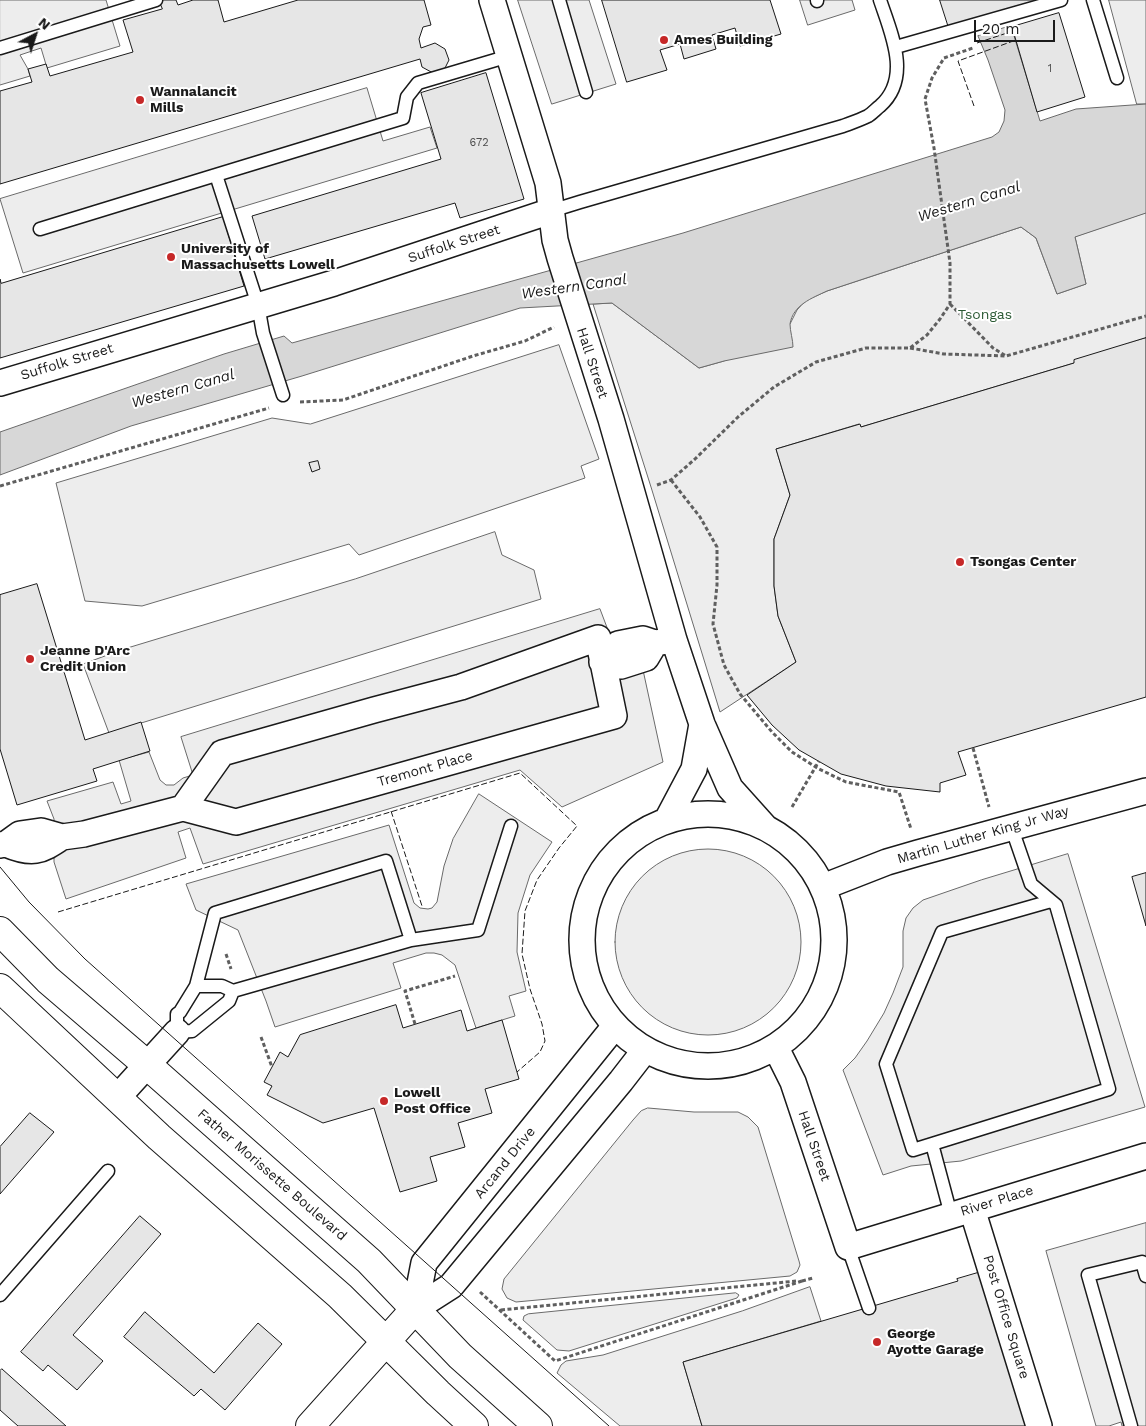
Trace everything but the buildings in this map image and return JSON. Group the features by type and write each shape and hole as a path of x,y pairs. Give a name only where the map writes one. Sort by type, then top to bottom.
{"main road":[{"name":"Father Morissette Boulevard","path":"0,931 48,980 370,1261 460,1356 538,1426"},
{"path":"0,988 117,1098 340,1296 386,1343 474,1426"},
{"name":"Arcand Drive","path":"310,1426 415,1309"}],"street":[{"name":"Hall Street","path":"492,0 548,183 555,240 611,419 665,642 730,788 766,827"},
{"name":"Suffolk Street","path":"0,383 334,283 551,211"},
{"name":"Tremont Place","path":"3,845 20,834 41,831 62,837 84,834 183,808 236,822 614,716 598,638 461,687 222,753 183,808"},
{"path":"602,662 621,666 646,658 665,642"},
{"name":"Hall Street","path":"667,820 694,769 702,724"},
{"name":"Martin Luther King Jr Way","path":"823,887 895,860 1011,826 1146,791"},
{"path":"707,814 734,816 766,827 800,852 823,887 834,922 834,959 824,994 804,1025 776,1048 733,1065 688,1065 645,1050 615,1026 597,1000 586,971 582,940 586,909 597,880 615,854 639,834 667,820 687,815 707,814"},
{"name":"Arcand Drive","path":"415,1309 424,1263 615,1026"},
{"path":"117,1098 177,1032"},
{"name":"Hall Street","path":"776,1048 793,1082 848,1247"},
{"name":"Arcand Drive","path":"415,1309 451,1286 645,1050"},
{"name":"River Place","path":"848,1247 1146,1156"},
{"name":"Post Office Square","path":"962,1212 1039,1426"}],"lane":[{"path":"0,48 156,0"},
{"path":"559,0 586,92"},
{"path":"880,0 896,47 1061,0"},
{"path":"1093,0 1117,78"},
{"name":"Suffolk Street","path":"551,211 843,126 870,115 887,100 894,85 898,65 896,47"},
{"path":"40,229 403,118 407,97 418,83 509,56"},
{"path":"216,175 258,305 263,333 283,395"},
{"path":"196,986 222,986 233,990 411,940 478,930 512,826"},
{"path":"1011,826 1031,884 1052,901 1056,905 1109,1089 913,1150 886,1064 942,932 1052,901"},
{"path":"233,990 229,1001 192,1031 177,1032 177,1014 196,986 216,913 386,861 411,940"},
{"path":"932,1144 962,1212"},
{"path":"0,1294 108,1171"},
{"path":"848,1247 869,1308"},
{"path":"1131,1426 1088,1275 1142,1262 1146,1276"}],"path":[{"path":"910,348 927,335 950,304 950,263 934,148 925,99 932,78 944,58 978,46"},
{"path":"950,304 993,348 1006,356"},
{"path":"651,487 671,480 738,417 774,387 816,362 866,348 910,348 944,354 1006,356 1146,316"},
{"path":"671,480 700,517 717,547 717,585 713,624 724,665 740,694 772,732 792,752 816,767 846,782 899,792 912,832"},
{"path":"973,748 989,808"},
{"path":"792,807 819,762"},
{"path":"226,954 232,972"},
{"path":"415,1024 405,991 454,976"},
{"path":"261,1036 272,1067"},
{"path":"478,1290 555,1361 813,1278"},
{"path":"501,1310 802,1281"}],"shaded area":[{"path":"0,0 106,0 120,46 47,68 41,48 20,55 30,76 0,85"},
{"path":"518,0 589,0 616,84 552,104"},
{"path":"800,0 852,0 855,10 808,25"},
{"path":"1109,0 1146,0 1146,104 1137,104"},
{"path":"367,88 383,141 430,127 437,148 23,273 0,199"},
{"name":"Tsongas","path":"1146,213 1146,338 1074,363 861,427 859,424 776,449 790,495 774,539 774,586 778,616 796,662 720,712 593,304 612,303 699,368 724,361 790,324 797,310 805,301 827,291 1021,227 1036,238 1057,294 1086,284 1075,237"},
{"path":"559,345 599,459 581,466 585,478 359,555 349,544 142,606 85,601 56,483 272,418 310,424"},
{"path":"495,532 502,555 534,570 541,599 109,733 83,664 124,649 355,579"},
{"path":"600,609 625,675 643,670 663,762 562,807 520,770 203,864 190,828 178,832 186,858 66,899 54,862 54,819 47,801 113,782 121,804 131,801 119,760 149,752 160,780 166,785 174,785 183,778 193,775 181,737"},
{"path":"479,794 552,842 530,875 518,913 517,952 526,991 509,996 515,1016 476,1028 455,965 442,955 426,953 393,963 401,988 275,1027 238,930 196,910 186,884 389,825 414,903 420,908 432,908 437,902 444,866 453,839"},
{"path":"699,849 717,849 744,856 760,864 774,876 786,890 794,906 801,933 801,951 794,978 786,994 774,1008 760,1020 744,1028 717,1035 699,1035 672,1028 656,1020 630,994 619,969 615,951 615,933 622,906 630,890 656,864 681,853"},
{"path":"1068,854 1145,1107 961,1161 911,1166 883,1175 843,1070 855,1058 867,1041 884,1013 893,993 903,967 903,931 906,918 913,908 923,900 981,880"},
{"path":"648,1108 694,1112 738,1112 748,1117 758,1127 799,1261 800,1265 797,1272 790,1276 516,1302 507,1298 502,1289 504,1279 633,1120 641,1111"},
{"path":"1146,1223 1146,1426 1122,1426 1121,1422 1109,1426 1096,1426 1046,1251"},
{"path":"810,1287 821,1321 683,1362 702,1426 620,1426 557,1373 561,1365 566,1361 603,1355 742,1311"},
{"path":"736,1293 739,1295 737,1298 569,1351 557,1350 523,1320 524,1316 528,1314"}],"water":[{"name":"Western Canal","path":"1011,26 1040,121 1076,109 1146,104 1146,213 1075,237 1086,284 1057,294 1036,238 1021,227 815,296 799,307 792,317 790,324 793,347 699,368 612,303 520,308 302,376 131,426 0,475 0,432 224,354 284,336 292,343 683,233 992,137 999,132 1004,121 1005,110 978,36"}],"tram line":[{"path":"0,867 29,902 85,959 609,1426"}],"fence":[{"path":"977,43 1013,31"},
{"path":"974,106 958,61 1016,40"},
{"path":"58,912 520,773 577,826 537,880 525,911 522,954 545,1041 540,1052 517,1072"},
{"path":"391,811 422,906"}],"place":[{"name":"Ames Building","path":"664,40"},
{"name":"Wannalancit Mills","path":"140,100"},
{"name":"University of Massachusetts Lowell","path":"171,257"},
{"name":"Tsongas Center","path":"960,562"},
{"name":"Jeanne D'Arc Credit Union","path":"30,659"},
{"name":"Lowell Post Office","path":"384,1101"},
{"name":"George Ayotte Garage","path":"877,1342"}]}
